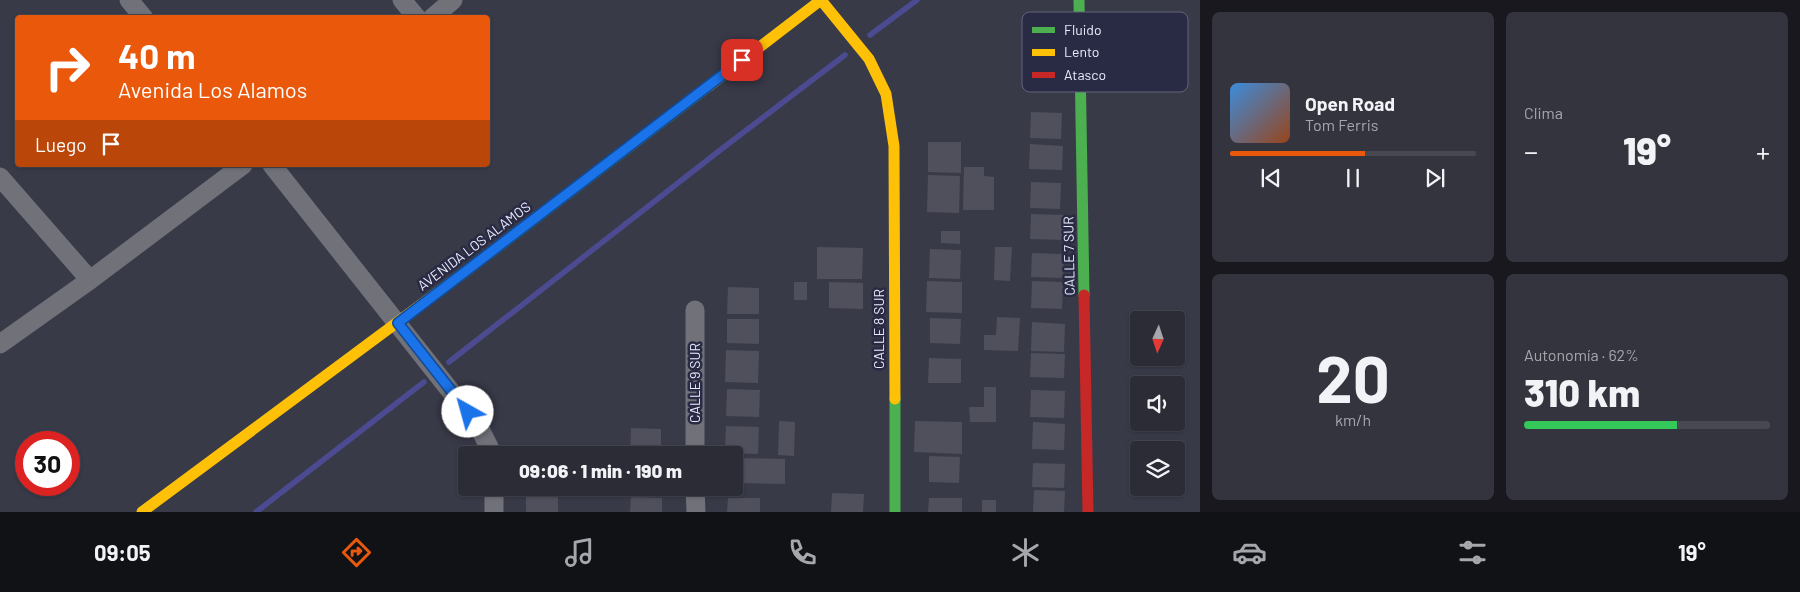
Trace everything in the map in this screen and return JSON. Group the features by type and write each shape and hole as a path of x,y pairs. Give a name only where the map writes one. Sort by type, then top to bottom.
{"street":[{"path":"129,0 142,15"},
{"path":"402,0 414,15"},
{"path":"436,15 453,0"},
{"name":"CALLE 8 SUR","path":"821,0 869,59 886,94 894,146 894,512"},
{"name":"AVENIDA LOS ALAMOS","path":"142,512 398,323 821,0"},
{"name":"CALLE 7 SUR","path":"1081,92 1088,512"},
{"path":"0,344 90,280 240,167"},
{"path":"274,167 479,427 488,446"},
{"path":"0,177 90,280"},
{"name":"CALLE 9 SUR","path":"695,310 695,446"},
{"path":"494,496 494,512"},
{"path":"696,496 696,512"}],"building":[{"path":"1031,112 1062,113 1061,139 1030,138"},
{"path":"928,142 961,142 961,173 928,172"},
{"path":"1030,144 1063,146 1062,170 1029,169"},
{"path":"964,167 984,167 984,176 994,177 994,210 963,210"},
{"path":"928,175 960,176 959,213 927,212"},
{"path":"1031,182 1061,183 1060,209 1030,208"},
{"path":"1031,214 1064,215 1063,240 1030,239"},
{"path":"941,231 960,231 960,244 941,243"},
{"path":"817,247 863,248 862,279 817,279"},
{"path":"995,247 1012,247 1010,281 994,280"},
{"path":"930,249 961,250 960,279 929,278"},
{"path":"1032,253 1064,254 1063,278 1031,277"},
{"path":"927,281 962,282 962,313 926,312"},
{"path":"1032,281 1063,282 1062,309 1031,308"},
{"path":"794,282 807,282 807,300 794,300"},
{"path":"829,282 863,283 863,309 829,308"},
{"path":"728,287 759,288 759,314 727,314"},
{"path":"997,317 1020,318 1018,351 984,350 984,335 996,335"},
{"path":"930,318 961,319 960,344 930,343"},
{"path":"727,319 759,319 759,344 727,343"},
{"path":"1032,322 1065,324 1064,352 1031,351"},
{"path":"726,350 759,351 758,383 725,382"},
{"path":"1031,353 1065,354 1064,378 1030,377"},
{"path":"929,358 961,359 961,383 928,383"},
{"path":"984,387 996,387 996,422 970,422 969,407 984,407"},
{"path":"727,389 760,390 759,417 726,416"},
{"path":"1031,390 1065,391 1064,418 1030,417"},
{"path":"779,421 795,422 794,456 778,455"},
{"path":"915,421 962,422 962,454 914,452"},
{"path":"1033,422 1065,424 1064,450 1032,449"},
{"path":"726,426 759,427 758,454 743,454 743,446 725,446"},
{"path":"631,428 661,429 661,446 630,446"},
{"path":"929,456 960,457 959,483 929,482"},
{"path":"743,458 785,459 785,484 743,483"},
{"path":"1033,463 1065,464 1064,488 1032,487"},
{"path":"1034,490 1065,491 1064,512 1033,512"},
{"path":"832,493 864,494 863,512 831,512"},
{"path":"526,496 558,496 558,512 526,512"},
{"path":"631,497 662,498 662,512 630,512"},
{"path":"728,498 760,498 760,512 727,512"},
{"path":"929,498 962,498 962,512 928,512"},
{"path":"982,500 996,500 996,512 982,512"}],"waterway":[{"path":"870,35 917,0"},
{"path":"449,362 845,55"},
{"path":"256,512 424,382"}],"traffic: fast":[{"path":"1079,0 1079,12"},
{"path":"469,269 709,86"},
{"path":"1081,92 1084,295"},
{"path":"895,399 895,512"}],"traffic: slow":[{"path":"821,0 869,59 886,94 894,146 895,399"},
{"path":"709,86 821,0"},
{"path":"142,512 469,269"}],"traffic: jam":[{"path":"1084,295 1088,512"}],"route":[{"path":"468,412 398,323 742,60"}]}
